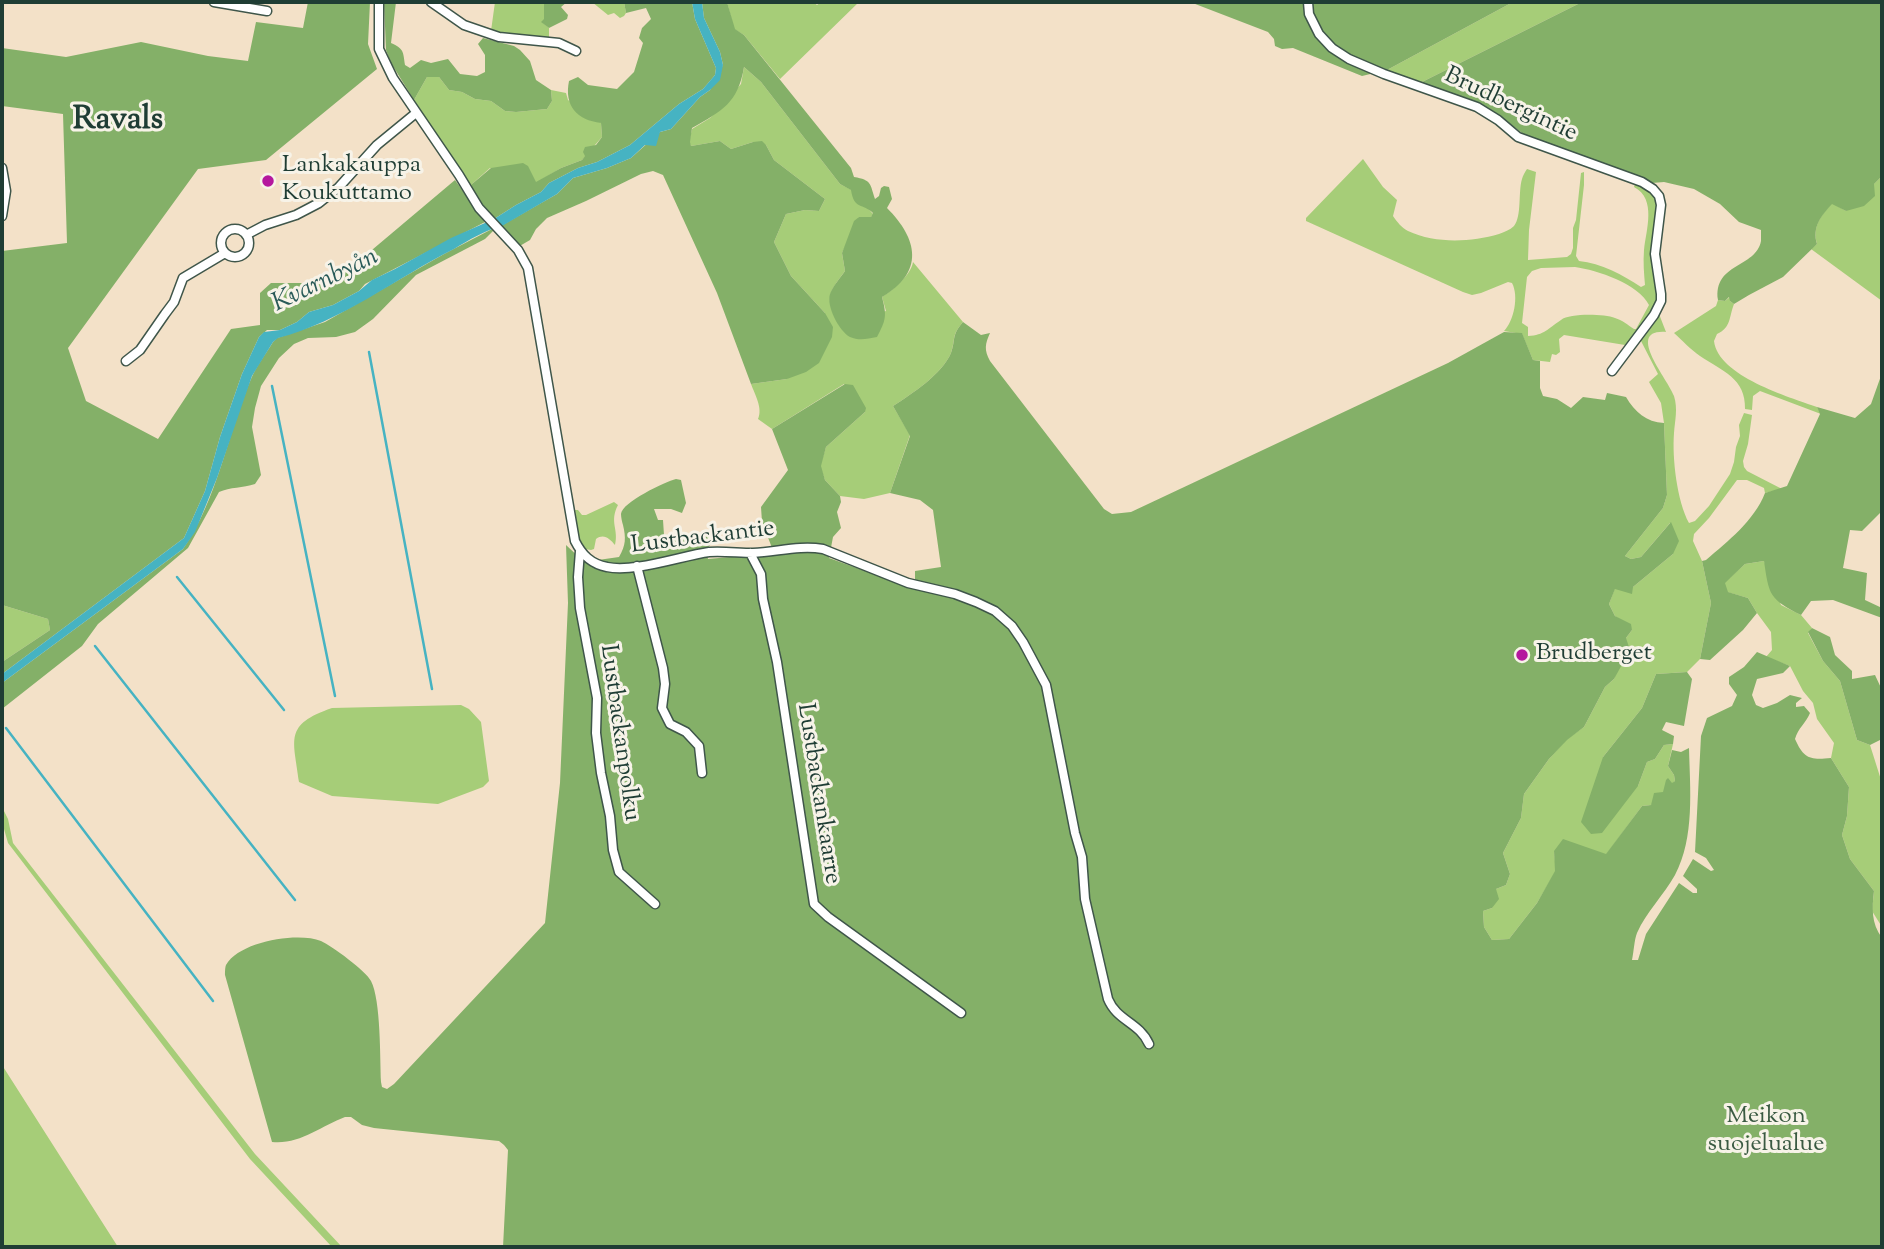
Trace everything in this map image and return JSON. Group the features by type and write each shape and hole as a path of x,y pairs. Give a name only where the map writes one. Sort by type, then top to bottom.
{"street":[{"path":"214,2 267,11"},
{"path":"379,2 379,49 393,78 486,218 518,250 528,268 575,541 580,551"},
{"path":"431,2 464,25 499,37 559,43 576,51"},
{"name":"Brudbergintie","path":"1308,2 1309,14 1319,34 1332,48 1349,58 1384,74 1477,107 1518,137 1653,188 1661,205 1656,254 1661,301 1654,315 1612,371"},
{"path":"246,235 319,203 339,187 377,145 416,113"},
{"path":"2,168 6,191 2,216"},
{"path":"239,229 248,239 248,248 242,255 233,257 225,253 221,240 226,232 239,229"},
{"path":"126,361 140,350 174,302 183,278 225,253"},
{"name":"Lustbackantie","path":"580,551 586,558 614,569 711,552 750,553 810,547 823,549 908,583 955,594 995,611 1012,626 1046,685 1082,857 1085,899 1108,999 1117,1013 1137,1026 1149,1044"},
{"name":"Lustbackanpolku","path":"580,551 580,608 597,698 596,733 613,850 619,872 656,904"},
{"name":"Lustbackankaarre","path":"750,553 761,574 814,904 828,917 961,1013"},
{"path":"637,566 663,668 662,708 670,724 686,732 699,746 702,773"}],"green space":[{"path":"308,2 370,2 368,44 377,69 266,160 198,169 68,348 86,401 158,439 231,329 260,325 260,293 271,283 321,283 347,271 455,180 485,222 365,284 359,291 333,305 309,312 297,322 280,330 267,330 259,337 242,374 205,491 184,538 2,674 2,662 50,630 48,619 2,605 2,251 67,243 63,114 2,106 2,48 66,57 141,42 248,61 256,22 303,28"},
{"path":"384,2 396,2 391,43 401,49 405,65 410,68 421,60 431,63 448,59 460,74 477,76 485,72 485,55 478,44 483,38 520,50 530,61 536,80 551,90 552,101 547,109 505,111 491,101 475,99 462,92 449,90 439,77 427,77 414,100 386,50"},
{"path":"495,2 544,2 542,22 549,28 549,39 511,36 491,31"},
{"path":"544,2 567,2 561,7 568,15 567,19 549,28 541,22 544,19"},
{"path":"592,2 624,2 626,13 620,18 614,13 608,15"},
{"path":"624,2 692,2 695,19 716,68 715,75 703,89 679,104 630,145 549,183 541,192 494,219 483,208 472,188 472,184 491,168 523,163 528,166 536,182 582,160 585,147 596,145 602,137 601,123 585,119 574,110 569,98 569,81 578,77 588,85 617,89 634,72 643,43 639,38 642,28 651,19 646,8 626,13"},
{"path":"702,2 727,2 735,29 744,35 851,168 854,177 869,183 875,199 881,188 889,187 892,199 887,208 905,231 910,243 911,266 896,287 882,297 885,318 877,337 850,337 834,318 829,299 845,271 842,253 854,221 859,217 871,217 873,213 854,201 851,190 840,184 761,82 744,67 733,98 720,111 692,128 690,142 691,146 720,141 731,149 762,141 774,160 825,199 819,211 805,210 786,214 774,242 791,276 825,313 833,327 832,337 819,363 806,372 787,379 751,384 717,293 663,175 653,171 641,174 547,218 530,240 518,247 499,227 557,194 573,178 631,158 660,132 671,129 700,97 710,90 723,65 704,18"},
{"path":"727,2 813,2 817,5 821,2 859,2 780,79 744,35 734,29"},
{"path":"1190,2 1513,2 1387,70 1362,76 1293,48 1282,49 1275,46 1274,39 1268,32"},
{"path":"1513,2 1582,2 1420,83 1387,70"},
{"path":"1582,2 1882,2 1882,176 1874,184 1875,196 1864,206 1846,211 1832,204 1821,217 1817,227 1817,244 1783,277 1734,304 1729,297 1725,301 1718,300 1718,288 1728,272 1758,250 1761,230 1739,222 1720,204 1694,189 1664,182 1652,183 1526,136 1496,113 1467,98 1420,83"},
{"path":"744,67 761,82 840,184 852,190 873,214 871,217 859,217 842,253 845,271 830,296 839,325 886,311 882,297 905,277 913,262 963,322 955,334 947,361 934,376 893,406 910,435 890,493 864,499 840,496 825,480 820,466 826,447 865,412 844,384 772,429 758,419 759,406 751,384 787,379 825,313 791,276 774,242 786,214 805,210 819,211 825,199 774,160 766,145 753,142 731,149 720,141 691,146 689,142 692,129 710,118 741,84"},
{"path":"427,77 439,77 449,90 462,92 475,99 491,101 505,111 547,109 552,101 551,90 566,93 568,100 601,123 602,137 582,160 561,168 536,183 490,168 472,184 472,188 414,100"},
{"path":"1363,159 1383,187 1397,200 1393,216 1406,230 1442,240 1488,237 1514,226 1518,216 1522,179 1527,169 1536,172 1528,260 1567,257 1573,248 1573,228 1581,173 1584,172 1576,256 1579,261 1611,270 1641,287 1645,285 1644,254 1648,207 1646,199 1634,187 1635,184 1650,191 1657,207 1657,304 1652,314 1625,345 1564,335 1559,339 1560,352 1552,354 1550,362 1533,360 1522,334 1504,331 1514,308 1512,283 1508,282 1472,295 1306,221","holes":["1541,268 1584,269 1616,279 1644,297 1649,305 1636,329 1610,317 1579,315 1565,318 1542,333 1528,336 1528,327 1522,323 1527,277 1532,271"]},
{"path":"1882,176 1882,301 1811,249 1817,244 1818,222 1832,203 1846,211"},
{"path":"494,230 485,239 416,275 373,319 355,332 336,337 308,338 294,344 279,358 261,386 255,408 252,427 261,475 255,484 219,492 188,548 98,624 82,646 2,709 2,683 183,549 214,488 253,374 277,338 325,322"},
{"path":"1730,297 1734,304 1729,322 1714,341 1718,353 1741,375 1773,391 1817,407 1821,414 1760,391 1753,396 1752,410 1745,409 1741,390 1731,376 1697,354 1674,333 1716,306 1718,300 1725,301"},
{"path":"1659,314 1666,332 1654,333 1649,338 1648,346 1674,396 1675,467 1681,503 1689,523 1695,521 1709,506 1730,474 1740,436 1739,425 1744,413 1752,415 1744,467 1782,489 1765,493 1764,488 1747,480 1737,480 1694,534 1693,541 1702,561 1711,603 1700,659 1687,672 1656,674 1642,708 1603,757 1638,786 1647,762 1655,759 1664,745 1673,744 1668,766 1675,781 1651,805 1642,806 1606,855 1554,851 1556,871 1537,903 1509,939 1492,940 1484,927 1483,911 1492,908 1496,889 1506,885 1510,874 1503,853 1521,818 1524,794 1549,759 1567,739 1584,727 1605,687 1614,679 1626,638 1632,630 1615,616 1609,604 1615,588 1633,587 1673,554 1670,523 1641,557 1631,559 1625,556 1663,508 1667,495 1661,403 1649,382 1658,374 1641,341 1641,337"},
{"name":"Meikon suojelualue","path":"963,322 981,335 990,333 986,347 990,361 1104,509 1112,514 1131,512 1448,363 1504,332 1522,333 1533,360 1540,361 1540,388 1543,396 1557,399 1571,408 1583,397 1605,400 1607,393 1626,397 1642,415 1652,421 1664,423 1667,495 1663,508 1625,556 1631,559 1641,557 1671,522 1679,541 1673,554 1633,587 1632,594 1615,589 1609,604 1615,616 1631,624 1632,630 1626,638 1630,650 1614,679 1605,687 1584,727 1549,759 1524,794 1521,818 1503,853 1510,874 1506,885 1496,889 1499,899 1492,908 1483,911 1484,927 1492,940 1509,939 1537,903 1555,871 1554,851 1563,839 1606,854 1642,806 1651,805 1654,793 1663,792 1666,780 1668,778 1672,783 1675,781 1668,766 1672,750 1681,752 1689,748 1690,813 1686,845 1675,875 1637,933 1632,960 1638,960 1646,934 1679,883 1697,893 1697,889 1683,876 1693,859 1711,871 1714,870 1706,858 1695,852 1701,736 1707,718 1732,706 1737,695 1729,684 1729,677 1744,667 1757,652 1790,666 1783,673 1757,679 1752,695 1756,705 1763,708 1790,695 1802,698 1796,703 1796,707 1804,706 1810,713 1795,739 1801,751 1808,757 1831,758 1849,787 1847,816 1842,835 1850,859 1874,891 1873,915 1882,938 1882,1247 503,1247 508,1150 499,1141 374,1128 362,1125 351,1117 345,1117 301,1138 272,1142 225,975 226,965 233,957 256,944 285,938 311,938 321,941 356,965 371,981 377,1002 381,1082 382,1087 387,1089 545,923 560,783 568,603 566,545 584,562 619,557 625,541 621,515 623,509 645,493 676,479 681,480 686,503 682,513 671,509 654,509 658,520 663,520 664,535 713,533 711,544 706,550 708,559 774,553 762,522 761,507 788,470 772,429 845,384 853,385 866,408 865,412 826,447 821,466 825,480 840,496 841,502 837,512 841,528 833,537 829,558 915,589 915,571 941,567 933,510 920,500 890,493 910,436 893,406 934,376 947,361 955,334"},
{"path":"1882,373 1882,511 1862,531 1850,530 1843,568 1867,573 1865,600 1882,608 1882,618 1833,600 1811,601 1801,615 1782,605 1772,595 1764,561 1745,564 1725,583 1728,592 1748,598 1757,613 1743,630 1710,660 1700,659 1711,603 1702,561 1740,530 1765,493 1787,486 1820,414 1817,407 1855,418 1871,404"},
{"path":"614,502 618,505 614,516 615,545 602,537 596,539 594,549 585,549 579,539 575,510 586,515"},
{"path":"1764,561 1781,605 1801,615 1812,628 1808,633 1823,661 1840,681 1857,740 1870,745 1882,783 1882,927 1872,911 1874,891 1850,859 1842,835 1847,816 1849,787 1831,758 1834,743 1817,719 1813,703 1803,691 1790,666 1766,657 1772,650 1771,632 1748,598 1727,592 1724,583 1745,564"},
{"path":"2,605 48,619 50,630 2,662"},
{"path":"1812,628 1830,637 1835,655 1852,671 1852,679 1875,675 1882,690 1882,739 1870,745 1857,740 1840,681 1823,661 1808,632"},
{"path":"1687,672 1692,679 1684,726 1666,722 1662,730 1674,736 1673,744 1664,745 1655,759 1647,762 1638,786 1602,833 1591,834 1581,822 1603,757 1642,708 1656,674"},
{"path":"461,705 469,709 481,722 489,781 483,787 438,804 332,796 299,782 295,735 305,721 316,714 332,708"},
{"path":"2,807 8,819 13,843 255,1154 342,1247 332,1247 250,1159 8,843 2,822"},
{"path":"2,1065 118,1247 2,1247"}],"water":[{"path":"692,2 702,2 704,18 720,52 723,65 720,80 700,97 671,129 660,132 656,146 645,145 631,158 573,178 557,194 502,226 471,239 346,310 273,342 252,376 217,478 195,532 183,549 2,683 2,674 184,538 205,491 242,374 259,337 264,332 280,330 297,322 309,312 333,305 359,291 372,280 451,238 494,219 541,192 549,183 630,145 679,104 703,89 715,75 716,68 695,19"}],"waterway":[{"path":"369,352 432,689"},
{"path":"272,386 335,696"},
{"path":"177,577 284,710"},
{"path":"95,646 295,900"},
{"path":"6,728 213,1001"}],"place":[{"name":"Lankakauppa Koukuttamo","path":"268,181"},
{"name":"Brudberget","path":"1522,655"}],"district":[{"name":"Ravals","path":"118,123"}],"water label":[{"name":"Kvarnbyån","path":"326,282"}]}
